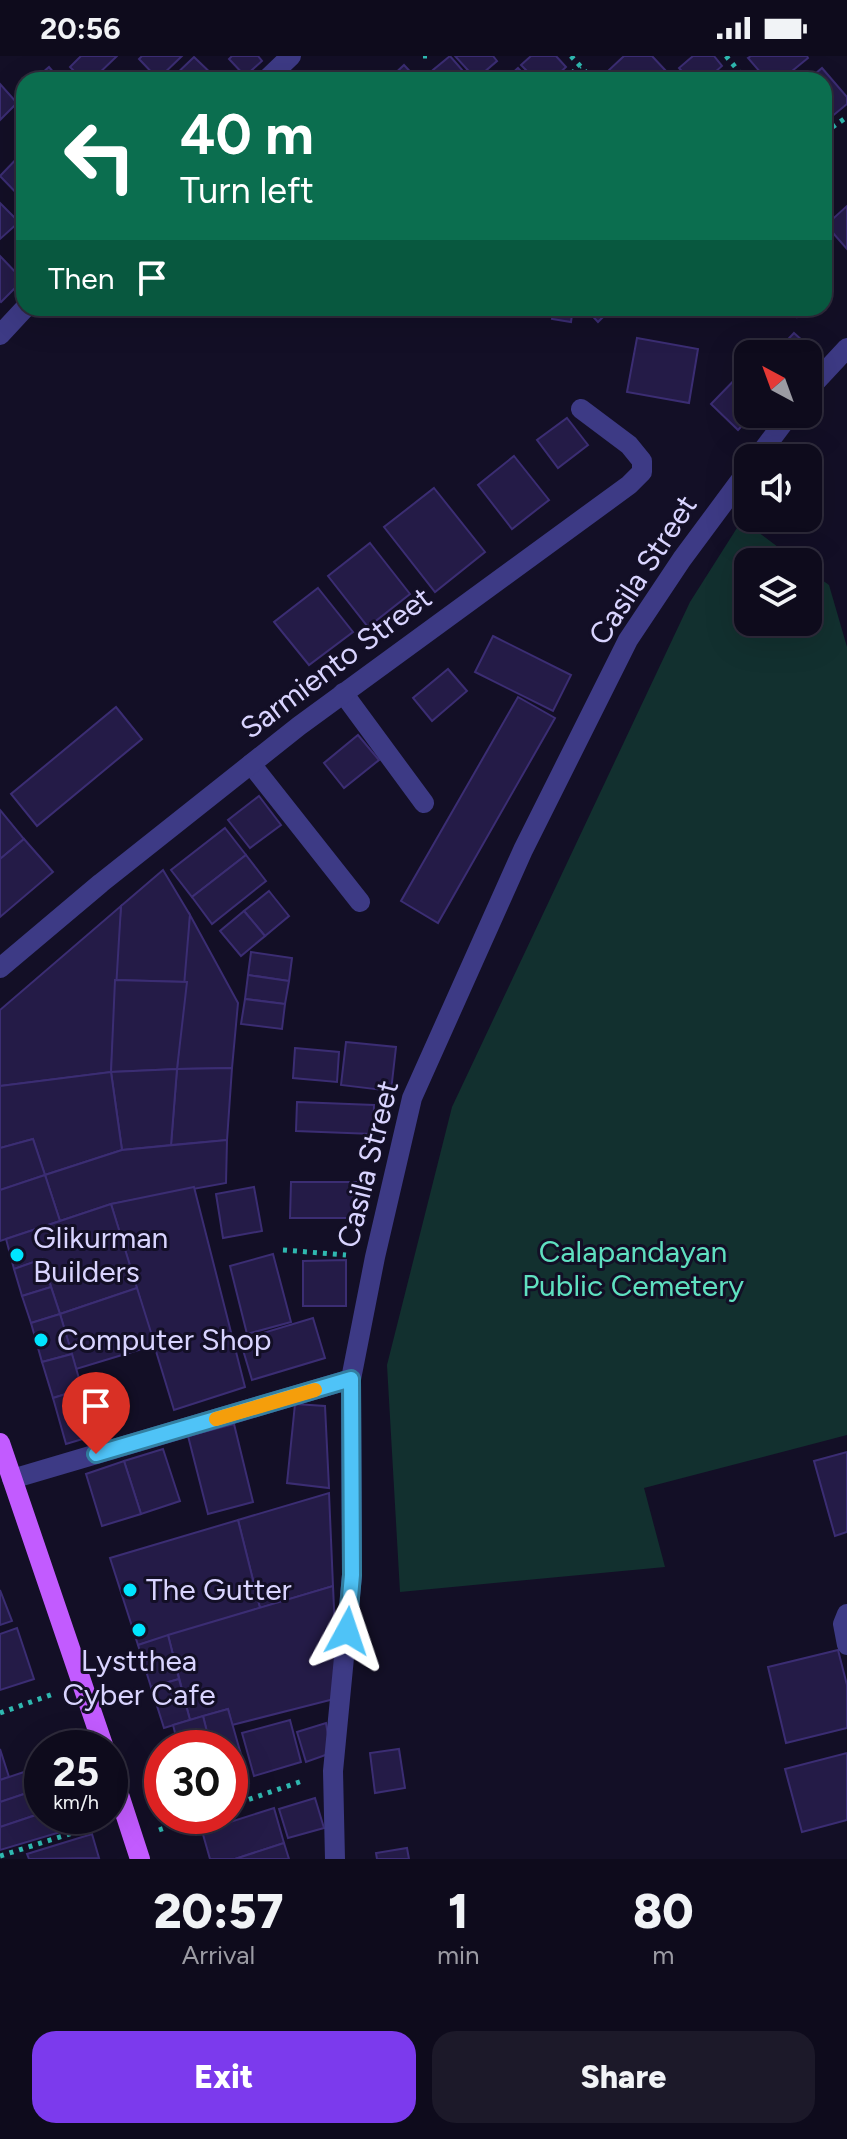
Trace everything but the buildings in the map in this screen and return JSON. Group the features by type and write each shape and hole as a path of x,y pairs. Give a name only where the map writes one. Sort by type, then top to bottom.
{"main road":[{"path":"0,1443 98,1730"},
{"path":"128,1822 140,1859"}],"street":[{"path":"274,72 291,56"},
{"path":"0,335 18,316"},
{"path":"822,374 847,348"},
{"name":"Sarmiento Street","path":"0,968 101,883 343,693 629,485 642,472 642,461 629,445 581,409"},
{"name":"Casila Street","path":"335,1859 333,1771 352,1575 351,1379 375,1257 412,1098 523,850 628,640 734,489"},
{"path":"343,693 424,803"},
{"path":"251,764 360,902"},
{"path":"12,1479 351,1379"},
{"path":"847,1614 843,1624 847,1645"}],"path":[{"path":"423,56 431,56"},
{"path":"571,56 586,72"},
{"path":"726,56 739,72"},
{"path":"573,72 580,66"},
{"path":"283,1250 375,1257"},
{"path":"0,1713 83,1684"},
{"path":"248,1800 333,1771"},
{"path":"0,1856 69,1834"},
{"path":"133,1838 145,1834"}],"green space":[{"name":"Calapandayan Public Cemetery","path":"734,532 758,532 779,548 734,548 734,636 822,636 822,580 829,585 847,647 847,1435 644,1488 665,1567 400,1592 387,1365 452,1107 690,602"}],"slow traffic":[{"path":"216,1419 315,1390"}],"place":[{"name":"Glikurman Builders","path":"17,1255"},
{"name":"Computer Shop","path":"41,1340"},
{"name":"The Gutter","path":"130,1590"},
{"name":"Lystthea Cyber Cafe","path":"139,1630"}],"route":[{"path":"96,1454 351,1379 352,1575 347,1631"}]}
